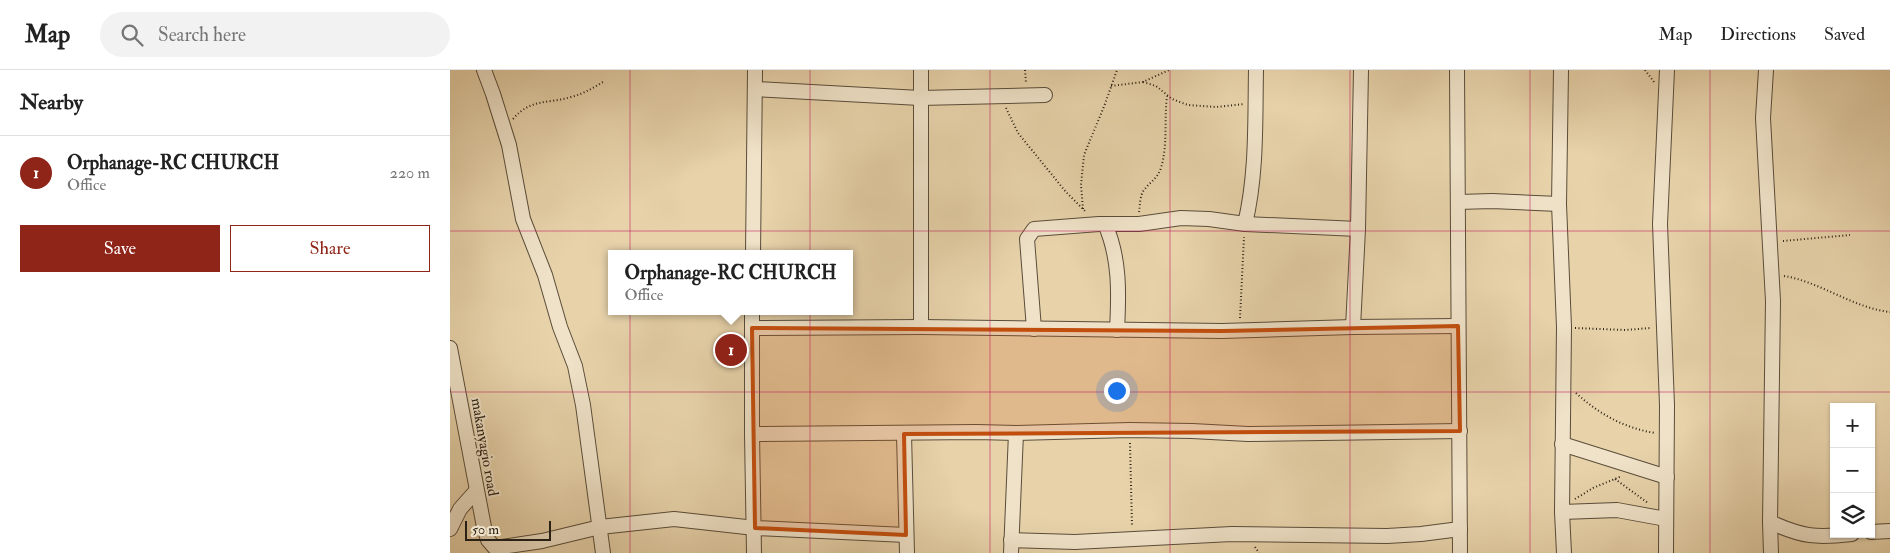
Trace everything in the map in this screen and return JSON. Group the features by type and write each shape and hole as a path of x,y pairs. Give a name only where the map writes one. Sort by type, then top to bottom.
{"street":[{"path":"484,70 513,160 523,219 545,275 574,366 583,405 603,553"},
{"path":"753,250 755,70"},
{"path":"921,70 921,327"},
{"path":"1245,224 1251,188 1255,139 1256,70"},
{"path":"1353,326 1358,229 1361,70"},
{"path":"1457,70 1460,553"},
{"path":"1561,70 1558,204 1564,327 1562,444 1564,553"},
{"path":"1666,553 1663,518 1667,477 1667,435 1665,327 1660,224 1667,70"},
{"path":"1766,70 1762,118 1772,275 1771,553"},
{"path":"755,88 920,98 1045,95"},
{"path":"1458,202 1492,201 1558,204"},
{"path":"1034,329 1027,239 1034,229 1102,224 1138,224 1182,218 1209,219 1245,224 1358,229"},
{"path":"1102,224 1112,238 1117,259 1119,290 1117,330"},
{"path":"752,315 754,553"},
{"path":"752,328 921,327 1239,330 1353,326 1458,326"},
{"name":"makanyagio road","path":"450,348 455,397 488,540 495,548"},
{"path":"752,434 977,432 1016,434 1130,430 1248,434 1460,432"},
{"path":"904,434 906,553"},
{"path":"1016,434 1011,546 1232,534 1387,536 1421,534 1460,528"},
{"path":"1562,444 1667,477"},
{"path":"450,529 460,509 476,490"},
{"path":"1562,509 1617,510 1663,518"},
{"path":"480,553 495,548 542,541 600,526 674,518 755,528 906,535"},
{"path":"1770,522 1787,530 1812,536 1830,535"},
{"path":"1875,532 1890,531"}],"path":[{"path":"1083,209 1081,185 1084,155 1117,70"},
{"path":"1111,86 1143,82 1169,70"},
{"path":"503,126 529,105 582,94 603,82"},
{"path":"1143,82 1156,86 1167,96 1178,102 1198,106 1216,107 1256,103"},
{"path":"1000,96 1018,133 1066,192 1102,224"},
{"path":"1138,224 1141,197 1144,190 1156,179 1162,162 1166,140 1165,116 1167,96"},
{"path":"1239,330 1245,224"},
{"path":"1771,242 1850,235"},
{"path":"1772,275 1798,279 1854,302 1890,312"},
{"path":"1564,327 1625,330 1665,327"},
{"path":"1564,387 1572,390 1588,405 1610,419 1642,431 1667,435"},
{"path":"1130,430 1131,539"},
{"path":"1562,509 1593,488 1641,469"},
{"path":"1614,479 1643,499 1663,518"}],"highlighted area":[{"path":"1458,326 1460,431 904,434 906,535 755,528 752,328 1222,331"}],"place":[{"name":"Orphanage-RC CHURCH","path":"731,350"}]}
